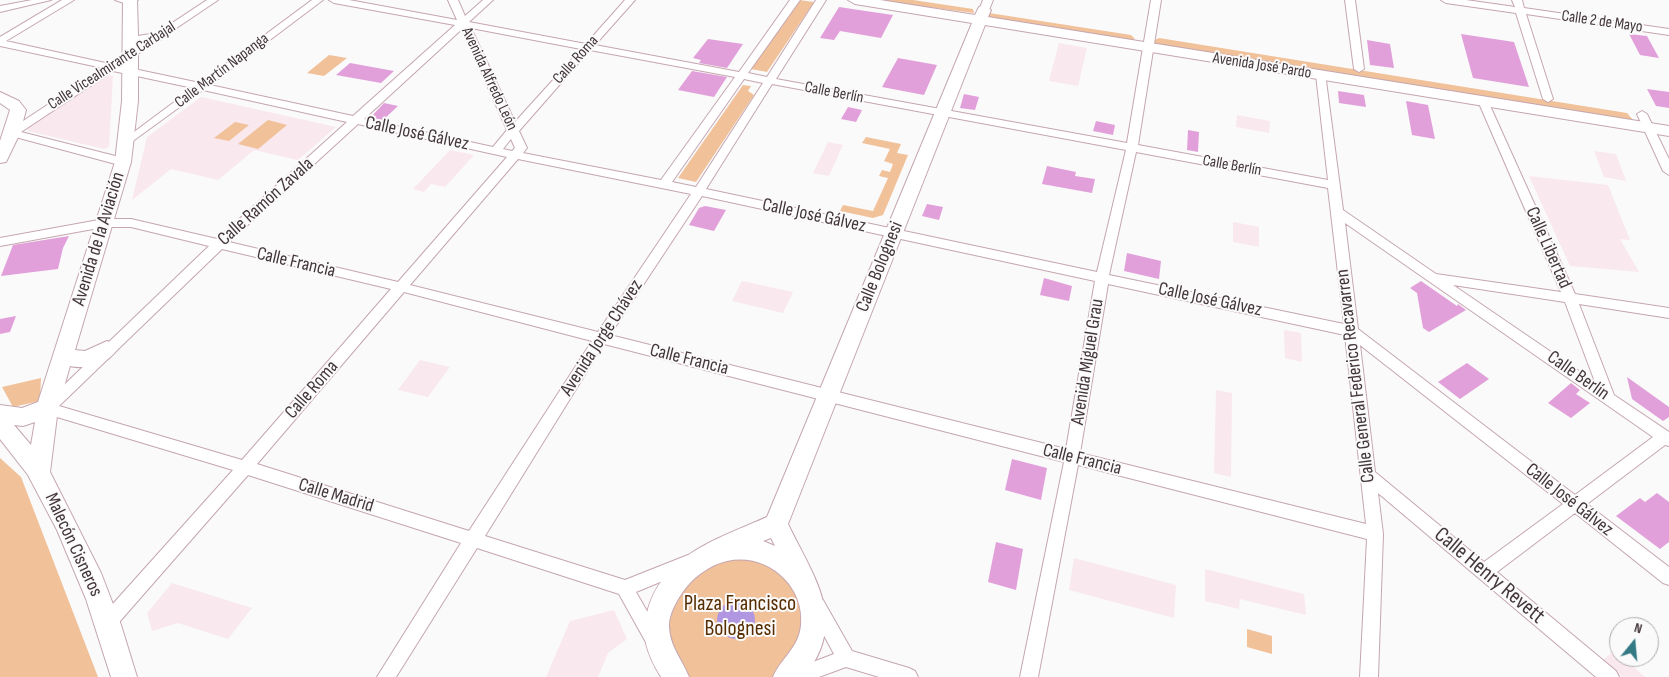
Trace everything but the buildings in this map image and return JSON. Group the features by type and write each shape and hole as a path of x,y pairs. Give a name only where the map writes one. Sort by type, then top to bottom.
{"main road":[{"name":"Avenida José Pardo","path":"855,0 984,10"},
{"name":"Avenida José Pardo","path":"917,0 984,10 1321,75 1669,131"},
{"name":"Avenida de la Aviación","path":"39,473 47,408 125,153 131,72 128,1"},
{"name":"Calle Bolognesi","path":"776,524 984,10"},
{"path":"130,38 140,41 156,38"},
{"name":"Avenida José Pardo","path":"1149,42 1359,69 1669,118"},
{"path":"0,97 14,104 18,110 12,133 0,158"},
{"path":"64,351 70,358 82,359 92,357 107,349"},
{"path":"0,414 24,417 47,408"},
{"name":"Malecón Cisneros","path":"0,423 39,473 69,530 108,622 124,677"},
{"path":"668,666 656,629 664,597 676,578 708,556 776,524 805,586 814,611 812,633 804,655 786,677"},
{"path":"708,556 739,549 764,552 782,560 805,586"}],"street":[{"path":"0,9 46,0"},
{"path":"0,42 69,0"},
{"name":"Calle Vicealmirante Carbajal","path":"12,133 213,0"},
{"name":"Calle Martín Napanga","path":"125,153 201,87 318,0"},
{"name":"Calle Berlín","path":"334,0 1334,184"},
{"name":"Avenida Alfredo León","path":"453,0 462,24 522,147 515,155"},
{"name":"Calle Ramón Zavala","path":"47,408 218,245 488,0"},
{"name":"Calle Roma","path":"511,126 521,121 630,0"},
{"path":"664,184 794,0"},
{"name":"Avenida Jorge Chávez","path":"386,677 601,338 699,191 821,0"},
{"name":"Avenida Miguel Grau","path":"1029,677 1072,458 1102,277 1132,147 1156,0"},
{"path":"1350,0 1359,69"},
{"name":"Calle 2 de Mayo","path":"1446,0 1669,32"},
{"path":"1517,0 1548,99"},
{"name":"Calle José Gálvez","path":"0,42 515,155 699,191 1351,330 1669,577"},
{"name":"Calle General Federico Recavarren","path":"1321,75 1375,534 1370,677"},
{"name":"Calle Libertad","path":"1483,101 1570,297 1608,398"},
{"path":"1642,114 1669,171"},
{"path":"494,150 511,126"},
{"path":"12,133 125,153"},
{"name":"Calle Roma","path":"108,622 515,155"},
{"name":"Calle Berlín","path":"1337,212 1667,438"},
{"name":"Calle Francia","path":"0,242 104,223 131,223 401,287 1375,534"},
{"path":"1434,277 1669,313"},
{"name":"Calle Madrid","path":"47,408 244,467 624,588"},
{"path":"1484,572 1574,504 1667,438"},
{"name":"Calle Henry Revett","path":"1368,475 1610,677"},
{"path":"668,666 624,588 708,556"},
{"path":"805,586 846,658"},
{"path":"795,677 846,658 908,677"}],"shaded area":[{"path":"1059,43 1087,48 1078,86 1049,81"},
{"path":"105,75 113,76 109,147 104,149 28,131 27,128"},
{"path":"201,97 336,127 298,160 254,150 218,180 171,169 132,200 147,137"},
{"path":"1237,115 1270,121 1269,133 1236,127"},
{"path":"828,142 843,145 829,176 813,173"},
{"path":"450,150 474,155 445,187 431,184 424,192 413,189"},
{"path":"1594,151 1616,154 1626,181 1604,177"},
{"path":"1529,176 1608,185 1630,240 1620,239 1639,272 1570,266"},
{"path":"1233,222 1259,227 1259,247 1233,242"},
{"path":"742,281 793,292 783,313 732,301"},
{"path":"1284,330 1301,333 1302,362 1285,358"},
{"path":"420,360 450,367 428,397 398,390"},
{"path":"1216,390 1232,393 1231,477 1214,473"},
{"path":"1074,558 1176,585 1174,618 1069,590"},
{"path":"1205,569 1304,594 1306,615 1240,599 1239,609 1205,601"},
{"path":"172,583 252,608 228,639 178,623 152,631 147,613"},
{"path":"736,601 750,606 755,620 750,634 736,639 722,634 717,620 722,606"},
{"path":"614,610 627,639 608,653 598,677 546,677 570,621"},
{"path":"1609,655 1609,665 1603,660"},
{"path":"1611,667 1633,667 1645,677 1622,677"}],"green space":[{"path":"799,0 814,2 767,72 751,69"},
{"path":"872,0 913,0 973,9 974,13"},
{"path":"989,13 1131,35 1135,39 988,17"},
{"path":"1159,38 1627,113 1633,120 1157,46 1153,41"},
{"path":"329,55 347,58 324,76 307,73"},
{"path":"743,85 751,86 748,91 754,95 696,182 678,178"},
{"path":"268,120 287,125 258,149 238,144"},
{"path":"235,122 249,125 229,141 214,138"},
{"path":"866,137 901,144 897,153 908,155 883,215 873,218 840,211 843,205 873,211 888,178 879,176 882,170 890,172 893,164 884,161 890,149 862,143"},
{"path":"41,378 40,401 13,407 2,387"},
{"path":"0,458 21,477 98,677 0,677"},
{"name":"Plaza Francisco Bolognesi","path":"724,558 760,559 789,576 805,607 802,643 773,677 690,677 686,675 666,643 668,605 677,588"},
{"path":"1247,629 1272,636 1272,654 1247,647"}]}
